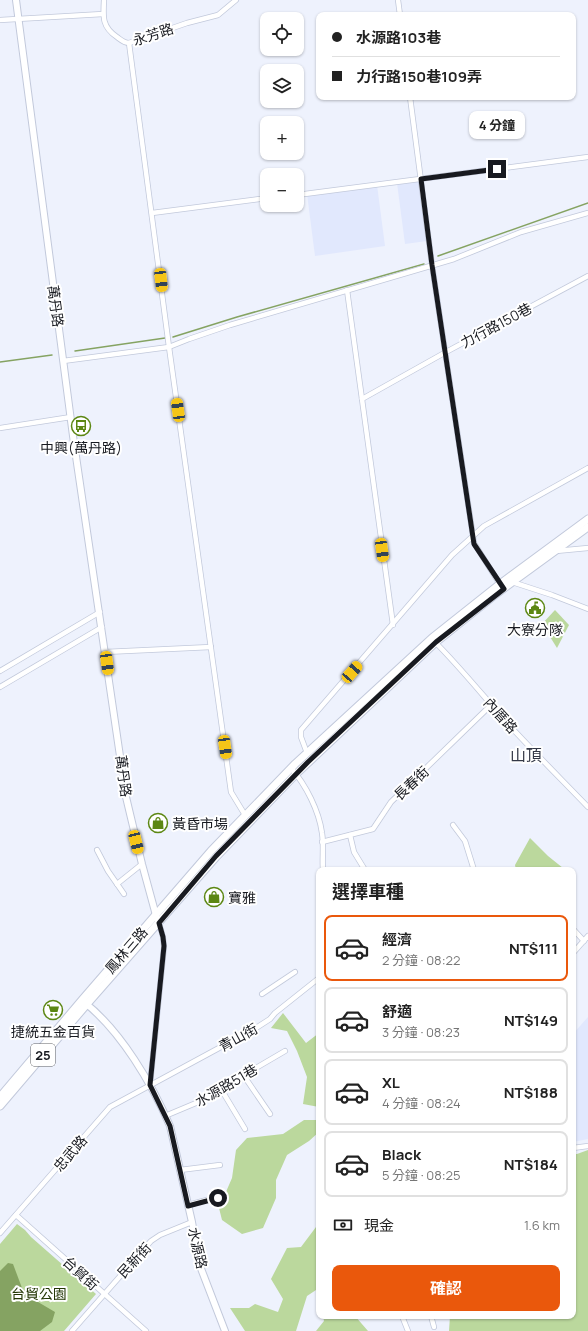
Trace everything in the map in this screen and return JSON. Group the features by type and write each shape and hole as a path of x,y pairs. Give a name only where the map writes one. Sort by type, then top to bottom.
{"main road":[{"name":"25","path":"554,549 588,519"},
{"name":"25","path":"554,549 588,527"},
{"name":"鳳林三路","path":"84,1002 159,923 216,856 294,771 307,753 434,640 502,586 554,549"},
{"name":"鳳林三路","path":"84,1002 211,851 245,815 434,640"},
{"name":"25","path":"0,1097 84,1002"},
{"name":"25","path":"0,1106 84,1002"}],"street":[{"name":"萬丹路","path":"16,0 63,361 126,797 142,864 159,923"},
{"name":"永芳路","path":"104,0 103,14 106,26 110,32 125,43 129,43 187,23 218,15 236,0"},
{"path":"228,0 228,6"},
{"path":"398,0 400,12"},
{"path":"0,20 103,14"},
{"path":"129,43 231,792 245,815"},
{"path":"410,100 432,265 474,544 502,586"},
{"path":"304,193 588,157"},
{"path":"152,213 260,199"},
{"path":"63,361 170,347 230,325 454,259 522,232 588,213"},
{"name":"力行路150巷","path":"362,399 588,276"},
{"path":"347,290 393,625"},
{"path":"0,428 71,417"},
{"path":"307,753 301,737 301,730 452,555 484,526 588,468"},
{"path":"554,549 588,548"},
{"path":"510,580 588,609"},
{"path":"0,671 100,612"},
{"path":"0,687 102,627"},
{"name":"內厝路","path":"434,640 491,705 588,807"},
{"path":"105,652 211,647"},
{"name":"長春街","path":"322,842 373,828 390,802 491,705"},
{"path":"294,771 310,796 322,832 323,867"},
{"path":"452,825 465,841 473,867"},
{"path":"350,835 354,852 363,867"},
{"path":"98,850 108,871 124,894"},
{"path":"117,884 142,864"},
{"path":"150,1085 164,946 159,923"},
{"path":"576,932 584,941"},
{"path":"576,950 588,936"},
{"path":"262,994 295,972"},
{"name":"青山街","path":"150,1085 256,1028 270,1019 275,1013 316,980"},
{"name":"水源路","path":"84,1002 99,1015 122,1042 150,1085 170,1126 192,1222 200,1266 225,1331"},
{"name":"水源路51巷","path":"165,1116 196,1103 285,1051"},
{"path":"244,1076 270,1114"},
{"name":"忠武路","path":"0,1233 110,1107 150,1085"},
{"path":"221,1089 245,1129"},
{"path":"576,1148 588,1146"},
{"path":"180,1170 220,1165"},
{"path":"188,1206 218,1198"},
{"name":"台貿街","path":"16,1215 146,1331"},
{"name":"民新街","path":"72,1331 151,1241 160,1235 192,1222"},
{"path":"403,1319 408,1331"},
{"path":"432,1319 434,1327"}],"shaded area":[{"path":"419,180 427,241 405,244 397,183"},
{"path":"377,185 385,246 315,256 307,194"},
{"path":"588,1017 588,1139 576,1141 576,1031"},
{"path":"8,1263 13,1264 22,1288 38,1302 55,1312 52,1322 40,1331 0,1331 0,1271"}],"green space":[{"path":"555,610 569,625 557,648 542,624"},
{"path":"530,838 562,867 515,867 515,865"},
{"path":"283,1013 306,1043 316,1035 316,1106 303,1104 307,1077 287,1031 271,1028"},
{"path":"304,1120 316,1120 316,1135 287,1155 276,1180 276,1198 263,1228 242,1234 222,1220 219,1208 232,1178 236,1150 247,1138 283,1134"},
{"path":"588,1150 588,1331 449,1331 450,1319 576,1319 577,1154"},
{"name":"台貿公園","path":"17,1224 96,1294 64,1331 0,1331 0,1244"},
{"path":"316,1227 316,1290 307,1296 296,1331 245,1331 230,1308 249,1308 255,1304 278,1312 283,1299 271,1279 287,1248 301,1247"},
{"path":"324,1319 358,1319 368,1331 316,1331 324,1321"}],"waterway":[{"path":"438,256 588,203"},
{"path":"173,337 237,317 424,264"},
{"path":"75,351 165,338"},
{"path":"0,362 52,355"}],"place":[{"name":"中興(萬丹路)","path":"81,426"},
{"name":"大寮分隊","path":"535,608"},
{"name":"黃昏市場","path":"158,823"},
{"name":"寶雅","path":"214,897"},
{"name":"捷統五金百貨","path":"53,1010"}],"district":[{"name":"山頂","path":"526,755"}],"route":[{"path":"218,1198 188,1206 170,1126 150,1085 164,946 159,923 216,856 308,762 436,642 504,589 474,544 432,265 421,179 497,169"}]}
